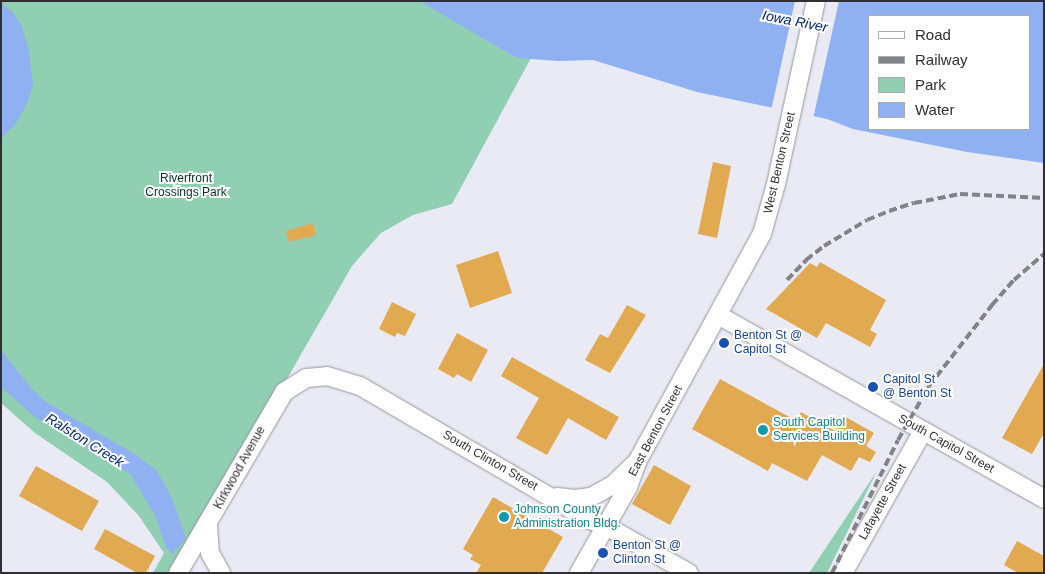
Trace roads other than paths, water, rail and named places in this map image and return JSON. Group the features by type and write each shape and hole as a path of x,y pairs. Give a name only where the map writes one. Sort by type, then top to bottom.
{"street":[{"name":"West Benton Street","path":"718,315 762,234 776,184 816,1"},
{"name":"South Capitol Street","path":"718,315 1044,499"},
{"name":"East Benton Street","path":"579,573 628,487 637,462 718,315"},
{"name":"South Clinton Street","path":"313,377 339,378 360,386 588,519 606,526 689,573"},
{"name":"Kirkwood Avenue","path":"178,573 208,525 277,402 291,386 306,378 313,377"},
{"name":"Lafayette Street","path":"844,573 923,431"},
{"path":"549,495 575,499 591,497 614,484 637,462"},
{"path":"208,525 210,553 222,573"}],"water":[{"name":"Iowa River","path":"419,1 1044,1 1044,163 967,152 853,129 827,119 697,92 593,60 558,61 517,58"},
{"path":"1,4 12,11 22,26 29,51 33,85 27,104 15,125 1,138"},
{"name":"Ralston Creek","path":"1,350 32,389 46,402 138,456 157,471 172,498 186,538 173,554 166,548 156,517 130,474 88,447 35,417 1,387"}],"railway":[{"path":"787,280 806,260 824,246 867,220 914,203 960,194 1044,198"},
{"path":"832,573 898,440 929,386 992,305 1014,280 1044,254"}],"place":[{"name":"Benton St @ Capitol St","path":"724,343"},
{"name":"Capitol St @ Benton St","path":"873,387"},
{"name":"South Capitol Services Building","path":"763,430"},
{"name":"Johnson County Administration Bldg.","path":"504,517"},
{"name":"Benton St @ Clinton St","path":"603,553"}],"park label":[{"name":"Riverfront Crossings Park","path":"186,186"}]}
